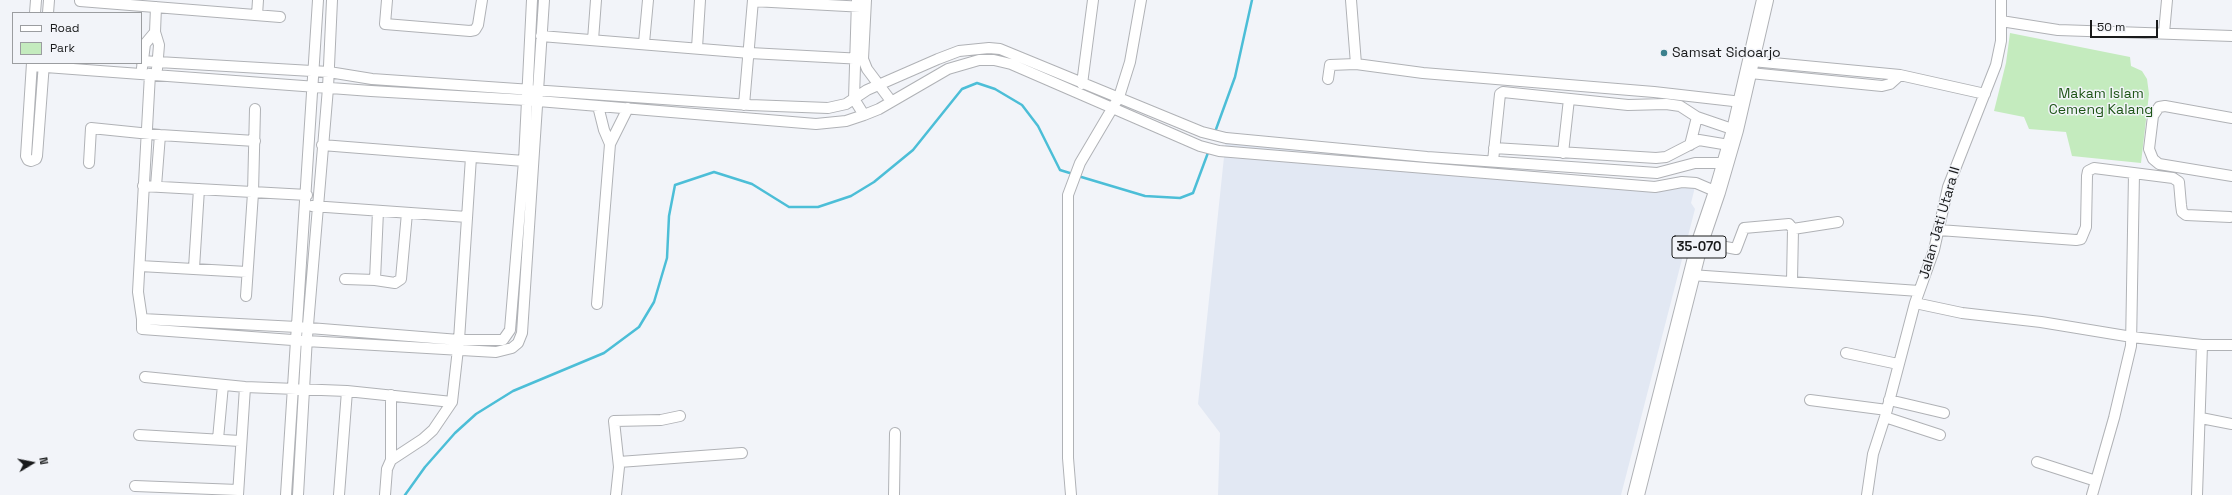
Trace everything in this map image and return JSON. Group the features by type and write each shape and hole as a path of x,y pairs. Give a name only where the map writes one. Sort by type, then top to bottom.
{"main road":[{"name":"35-070","path":"1636,495 1691,275 1700,242 1717,192 1729,145 1735,130 1751,67 1765,0"}],"street":[{"path":"35,12 36,0"},
{"path":"48,12 49,0"},
{"path":"257,15 258,0"},
{"path":"310,204 322,145 318,0"},
{"path":"286,495 294,389 302,333 310,204 321,72 332,0"},
{"path":"387,0 385,24 470,31 475,30 478,25 482,0"},
{"path":"156,7 155,32 159,45 158,62 150,74 138,292 142,319 458,345 496,352 512,348 518,343 522,333 531,101 527,89 532,0"},
{"path":"458,345 503,340 510,330 524,161 531,101 538,90 544,0"},
{"path":"593,40 596,0"},
{"path":"644,44 648,0"},
{"path":"697,48 700,0"},
{"path":"749,118 747,105 753,0 861,3 859,59 854,99 864,115"},
{"path":"1082,84 1093,0"},
{"path":"1071,495 1068,458 1069,187 1080,163 1119,97 1130,62 1141,0"},
{"path":"1351,0 1356,64"},
{"name":"Jalan Jati Utara II","path":"1867,495 1873,454 1887,409 1915,303 1930,266 1948,187 1996,65 2001,41 2001,0"},
{"path":"2164,33 2167,0"},
{"path":"80,1 102,1 156,7 206,5 257,15 280,17"},
{"path":"2001,21 2053,30 2232,36"},
{"path":"150,74 142,62 146,44 155,32"},
{"path":"541,36 750,53 859,59 891,101"},
{"path":"142,62 321,72 372,79 747,105 828,108 838,106 854,99 862,93 959,51 1000,49 1045,67 1068,84 1112,108 1200,146 1219,151 1263,156 1655,187 1682,182 1696,183 1717,192"},
{"path":"44,65 37,156 36,159 28,160 26,156 32,65 44,65 320,87 628,108 816,124 846,121 864,115 948,69 979,60 994,60 1011,64 1041,77 1068,84 1082,84 1119,97 1202,132 1226,138 1427,157 1657,173 1695,163 1725,163"},
{"path":"1328,79 1330,65 1356,64 1423,73 1654,92 1742,102"},
{"path":"1041,77 1045,67"},
{"path":"1751,67 1900,75 1985,94"},
{"path":"1500,175 1494,148 1500,94 1508,92 1628,105 1666,104 1680,106 1697,117 1735,130"},
{"path":"1563,153 1569,99"},
{"path":"728,117 729,103"},
{"path":"598,106 604,130 610,144"},
{"path":"2232,118 2164,106 2159,107 2153,116 2149,149 2153,160 2159,164 2232,176"},
{"path":"597,304 610,144 628,108"},
{"path":"246,296 253,193 255,109"},
{"path":"1690,145 1697,117"},
{"path":"89,163 91,128 147,134 255,141"},
{"path":"156,186 160,135"},
{"path":"1494,148 1656,158 1666,157 1702,140 1729,145"},
{"path":"1263,156 1264,142"},
{"path":"322,145 524,161"},
{"path":"391,460 433,430 452,402 458,345 471,157"},
{"path":"1426,169 1427,157"},
{"path":"1939,230 2076,240 2084,235 2087,176 2091,169 2098,168 2177,180 2180,187 2182,212 2186,215 2230,218"},
{"path":"2092,495 2129,361 2132,337 2134,173"},
{"path":"143,186 253,193 310,204 378,211 467,217"},
{"path":"194,268 199,189"},
{"path":"374,280 378,211"},
{"path":"345,279 374,280 395,283 401,279 407,213"},
{"path":"1794,229 1838,222"},
{"path":"1700,242 1736,249 1742,230 1747,226 1789,224 1794,229 1792,281"},
{"path":"140,266 248,272"},
{"path":"1691,275 1919,291"},
{"path":"1915,303 1962,313 2132,337 2202,345 2232,345"},
{"path":"298,495 304,389 302,333"},
{"path":"2197,495 2201,418 2202,345"},
{"path":"1846,354 1898,364"},
{"path":"145,377 245,387 347,391 452,402"},
{"path":"218,439 223,385"},
{"path":"135,486 238,492 240,441 245,387"},
{"path":"339,495 347,391"},
{"path":"385,495 387,469 391,460 391,395"},
{"path":"1810,400 1887,409 1944,413"},
{"path":"1887,409 1940,435"},
{"path":"616,495 619,462 614,421 661,420 680,416"},
{"path":"2201,418 2232,424"},
{"path":"894,495 895,433"},
{"path":"139,435 240,441"},
{"path":"619,462 742,453"},
{"path":"2038,462 2096,481"}],"shaded area":[{"path":"1226,138 1648,183 1696,183 1691,203 1695,209 1621,495 1218,495 1220,433 1198,404"}],"green space":[{"name":"Makam Islam Cemeng Kalang","path":"2010,33 2130,57 2131,66 2142,71 2147,79 2149,94 2141,163 2072,156 2066,132 2029,129 2024,117 1994,111 2006,63"}],"waterway":[{"path":"1215,132 1235,77 1252,0"},
{"path":"405,495 425,467 455,433 476,414 513,391 604,353 639,327 654,302 667,258 669,216 675,185 714,172 752,184 789,207 818,207 851,196 874,182 913,150 962,89 977,83 995,89 1022,105 1038,126 1060,170 1073,174"},
{"path":"1078,176 1145,196 1180,198 1193,193 1209,150"}],"place":[{"name":"Samsat Sidoarjo","path":"1664,53"}]}
